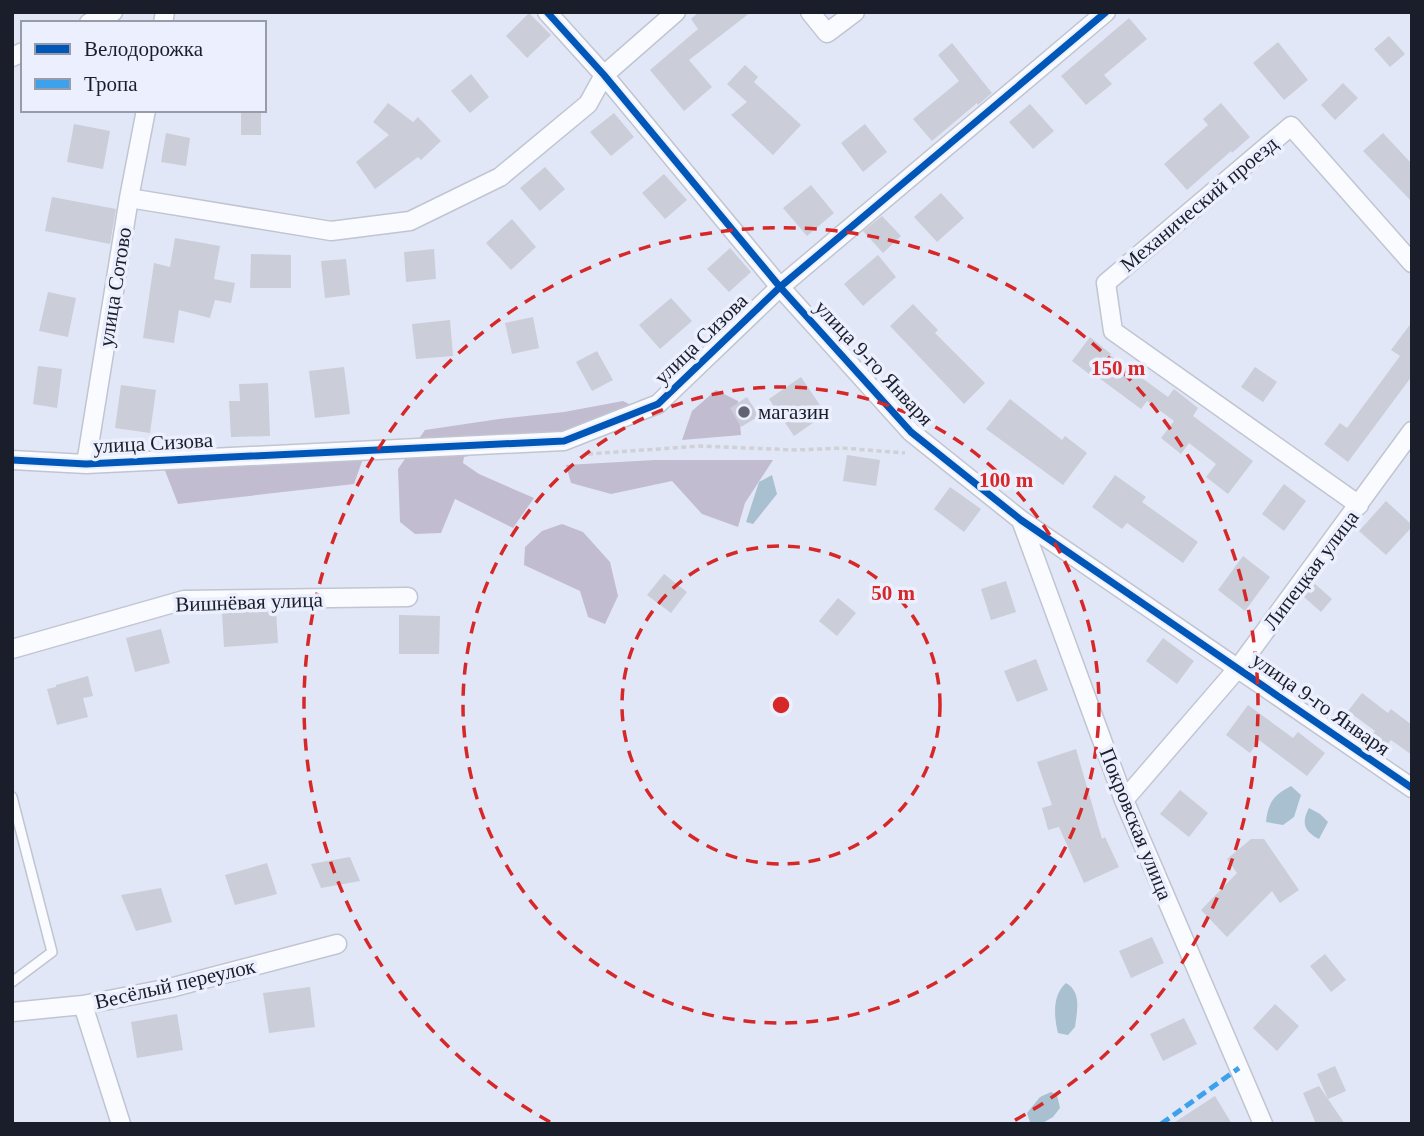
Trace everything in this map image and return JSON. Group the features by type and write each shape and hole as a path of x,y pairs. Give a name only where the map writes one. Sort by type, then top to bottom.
{"street":[{"path":"93,21 113,12"},
{"name":"улица 9-го Января","path":"548,12 604,75 780,287 911,432 1021,520 1412,788"},
{"path":"130,198 331,231 410,221 500,177 588,104 604,75 677,12"},
{"path":"810,12 827,33 855,12"},
{"name":"улица Сизова","path":"12,460 86,464 564,441 658,404 780,287 1106,12"},
{"name":"улица Сотово","path":"86,464 146,112"},
{"name":"Механический проезд","path":"1359,505 1112,331 1106,283 1291,126 1412,263"},
{"name":"Липецкая улица","path":"1124,800 1238,668 1412,431"},
{"name":"Покровская улица","path":"1021,520 1124,800 1263,1124"},
{"name":"Вишнёвая улица","path":"12,649 184,600 408,597"},
{"name":"Весёлый переулок","path":"12,1012 83,1005 170,988 337,944"},
{"path":"83,1005 121,1124"}],"lane":[{"path":"12,797 52,952 12,982"}],"path":[{"path":"582,454 700,446 797,450 842,448 942,457"}],"shaded area":[{"path":"716,390 738,401 741,435 682,440 692,411"},
{"path":"623,401 631,405 573,435 464,457 463,463 479,474 534,498 513,528 455,499 441,533 415,534 400,522 398,469 425,430 564,412"},
{"path":"364,456 354,484 178,504 164,468"},
{"path":"655,460 773,460 745,503 738,527 702,514 672,481 611,494 571,483 566,465"},
{"path":"562,524 583,532 610,562 618,596 605,624 588,617 580,591 524,565 525,547 542,531"}],"water":[{"path":"772,475 777,494 753,524 746,522 759,482"},
{"path":"1291,786 1301,795 1294,817 1283,825 1266,822 1273,800"},
{"path":"1309,808 1328,822 1319,839 1305,826"},
{"path":"1066,983 1074,991 1077,1002 1075,1027 1068,1035 1058,1033 1055,1013 1058,994"},
{"path":"1051,1092 1057,1095 1060,1108 1053,1117 1041,1124 1030,1122 1027,1113 1040,1097"}],"building":[{"path":"699,12 751,12 689,60 712,87 684,111 650,70 698,29 691,19"},
{"path":"529,13 551,35 527,58 506,36"},
{"path":"1129,18 1147,39 1104,75 1112,84 1086,105 1061,76"},
{"path":"1389,36 1405,54 1390,67 1374,49"},
{"path":"1278,42 1308,80 1284,100 1253,63"},
{"path":"952,43 992,93 932,141 913,119 959,81 938,55"},
{"path":"745,65 758,77 754,82 801,125 773,155 731,115 747,102 727,84"},
{"path":"471,74 489,97 470,113 451,91"},
{"path":"1343,83 1358,98 1335,120 1321,105"},
{"path":"388,103 413,122 418,117 441,141 421,160 418,157 375,189 356,162 389,135 373,122"},
{"path":"1221,103 1250,137 1187,190 1164,164 1208,125 1203,119"},
{"path":"1030,104 1054,131 1033,149 1009,122"},
{"path":"241,112 261,112 261,135 241,135"},
{"path":"614,113 634,137 611,156 590,132"},
{"path":"74,124 110,131 103,169 67,162"},
{"path":"865,124 887,152 863,172 841,143"},
{"path":"166,133 190,138 186,166 161,162"},
{"path":"1383,133 1412,164 1412,202 1363,151"},
{"path":"545,167 565,189 540,211 520,188"},
{"path":"664,174 687,200 665,219 642,193"},
{"path":"811,185 834,213 807,236 783,208"},
{"path":"941,193 964,218 937,242 914,217"},
{"path":"52,197 116,209 110,244 45,231"},
{"path":"882,216 901,236 883,253 863,231"},
{"path":"512,219 536,247 511,270 486,243"},
{"path":"175,238 220,246 214,279 235,283 231,303 215,300 210,318 179,310 174,343 143,338 154,263 170,267"},
{"path":"730,248 751,272 729,292 707,269"},
{"path":"434,249 436,279 406,282 404,252"},
{"path":"251,254 291,255 291,288 250,288"},
{"path":"878,255 896,277 863,306 844,284"},
{"path":"346,259 350,295 325,298 321,261"},
{"path":"48,292 76,298 68,337 39,331"},
{"path":"671,298 692,321 660,349 639,325"},
{"path":"913,304 938,330 935,333 985,383 964,404 890,326"},
{"path":"533,317 539,348 512,354 505,323"},
{"path":"450,320 453,356 416,359 412,324"},
{"path":"1412,322 1412,376 1348,462 1324,444 1340,423 1347,428 1400,356 1391,350"},
{"path":"1090,337 1168,397 1174,389 1198,408 1193,416 1253,461 1228,494 1206,477 1216,464 1189,443 1181,454 1161,438 1174,421 1147,401 1141,409 1072,361"},
{"path":"597,351 613,380 592,391 576,362"},
{"path":"38,366 62,369 57,408 33,404"},
{"path":"344,367 350,414 315,418 309,371"},
{"path":"1255,367 1277,382 1263,402 1241,387"},
{"path":"801,377 826,414 794,436 769,399"},
{"path":"268,383 270,436 231,437 229,401 240,401 239,384"},
{"path":"121,385 156,390 150,433 115,428"},
{"name":"магазин","path":"747,397 759,416 741,427 730,408"},
{"path":"1010,399 1062,440 1065,436 1087,453 1063,485 986,429"},
{"path":"847,455 880,460 876,486 843,481"},
{"path":"1115,475 1146,497 1142,502 1198,542 1183,563 1127,523 1122,529 1092,507"},
{"path":"1284,484 1306,501 1284,531 1262,514"},
{"path":"950,487 981,509 964,532 934,509"},
{"path":"1386,501 1412,527 1386,555 1359,531"},
{"path":"1243,556 1270,577 1245,611 1218,590"},
{"path":"664,574 687,592 671,613 647,595"},
{"path":"1006,581 1016,612 991,620 981,589"},
{"path":"1315,584 1332,599 1321,612 1304,597"},
{"path":"838,598 856,613 837,636 819,621"},
{"path":"276,610 278,643 224,647 222,612"},
{"path":"399,615 440,616 439,654 399,654"},
{"path":"161,629 170,663 135,672 126,638"},
{"path":"1163,638 1194,661 1177,684 1146,661"},
{"path":"1036,659 1048,690 1017,702 1004,671"},
{"path":"88,676 93,696 83,698 88,717 57,725 47,689"},
{"path":"1362,693 1388,713 1391,709 1412,725 1412,755 1391,740 1385,747 1370,737 1375,731 1348,711"},
{"path":"1248,705 1293,738 1298,732 1325,753 1307,776 1259,740 1250,753 1226,735"},
{"path":"1076,749 1102,839 1105,837 1119,867 1084,883 1059,827 1048,830 1042,808 1052,805 1037,762"},
{"path":"1180,790 1208,813 1189,837 1160,814"},
{"path":"1251,839 1264,839 1299,890 1280,903 1272,891 1227,937 1201,910 1237,873 1227,859"},
{"path":"350,857 360,881 321,888 311,864"},
{"path":"267,863 277,894 235,905 225,875"},
{"path":"161,888 172,922 136,931 121,895"},
{"path":"1152,937 1164,963 1131,978 1119,951"},
{"path":"1325,954 1346,980 1331,992 1310,966"},
{"path":"310,987 315,1027 269,1033 263,993"},
{"path":"1275,1004 1299,1026 1277,1051 1253,1028"},
{"path":"177,1014 183,1050 137,1058 131,1022"},
{"path":"1184,1018 1197,1044 1163,1061 1150,1034"},
{"path":"1335,1066 1346,1091 1328,1099 1317,1074"},
{"path":"1319,1086 1345,1124 1316,1124 1303,1093"},
{"path":"1215,1096 1232,1124 1172,1124"}],"marked path":[{"path":"1161,1124 1239,1068"}],"cycle path":[{"path":"547,12 604,75 780,287 911,432 1021,520 1412,788"},
{"path":"12,460 86,464 564,441 658,404 780,287 1106,12"}],"place":[{"name":"магазин","path":"744,412"}]}
